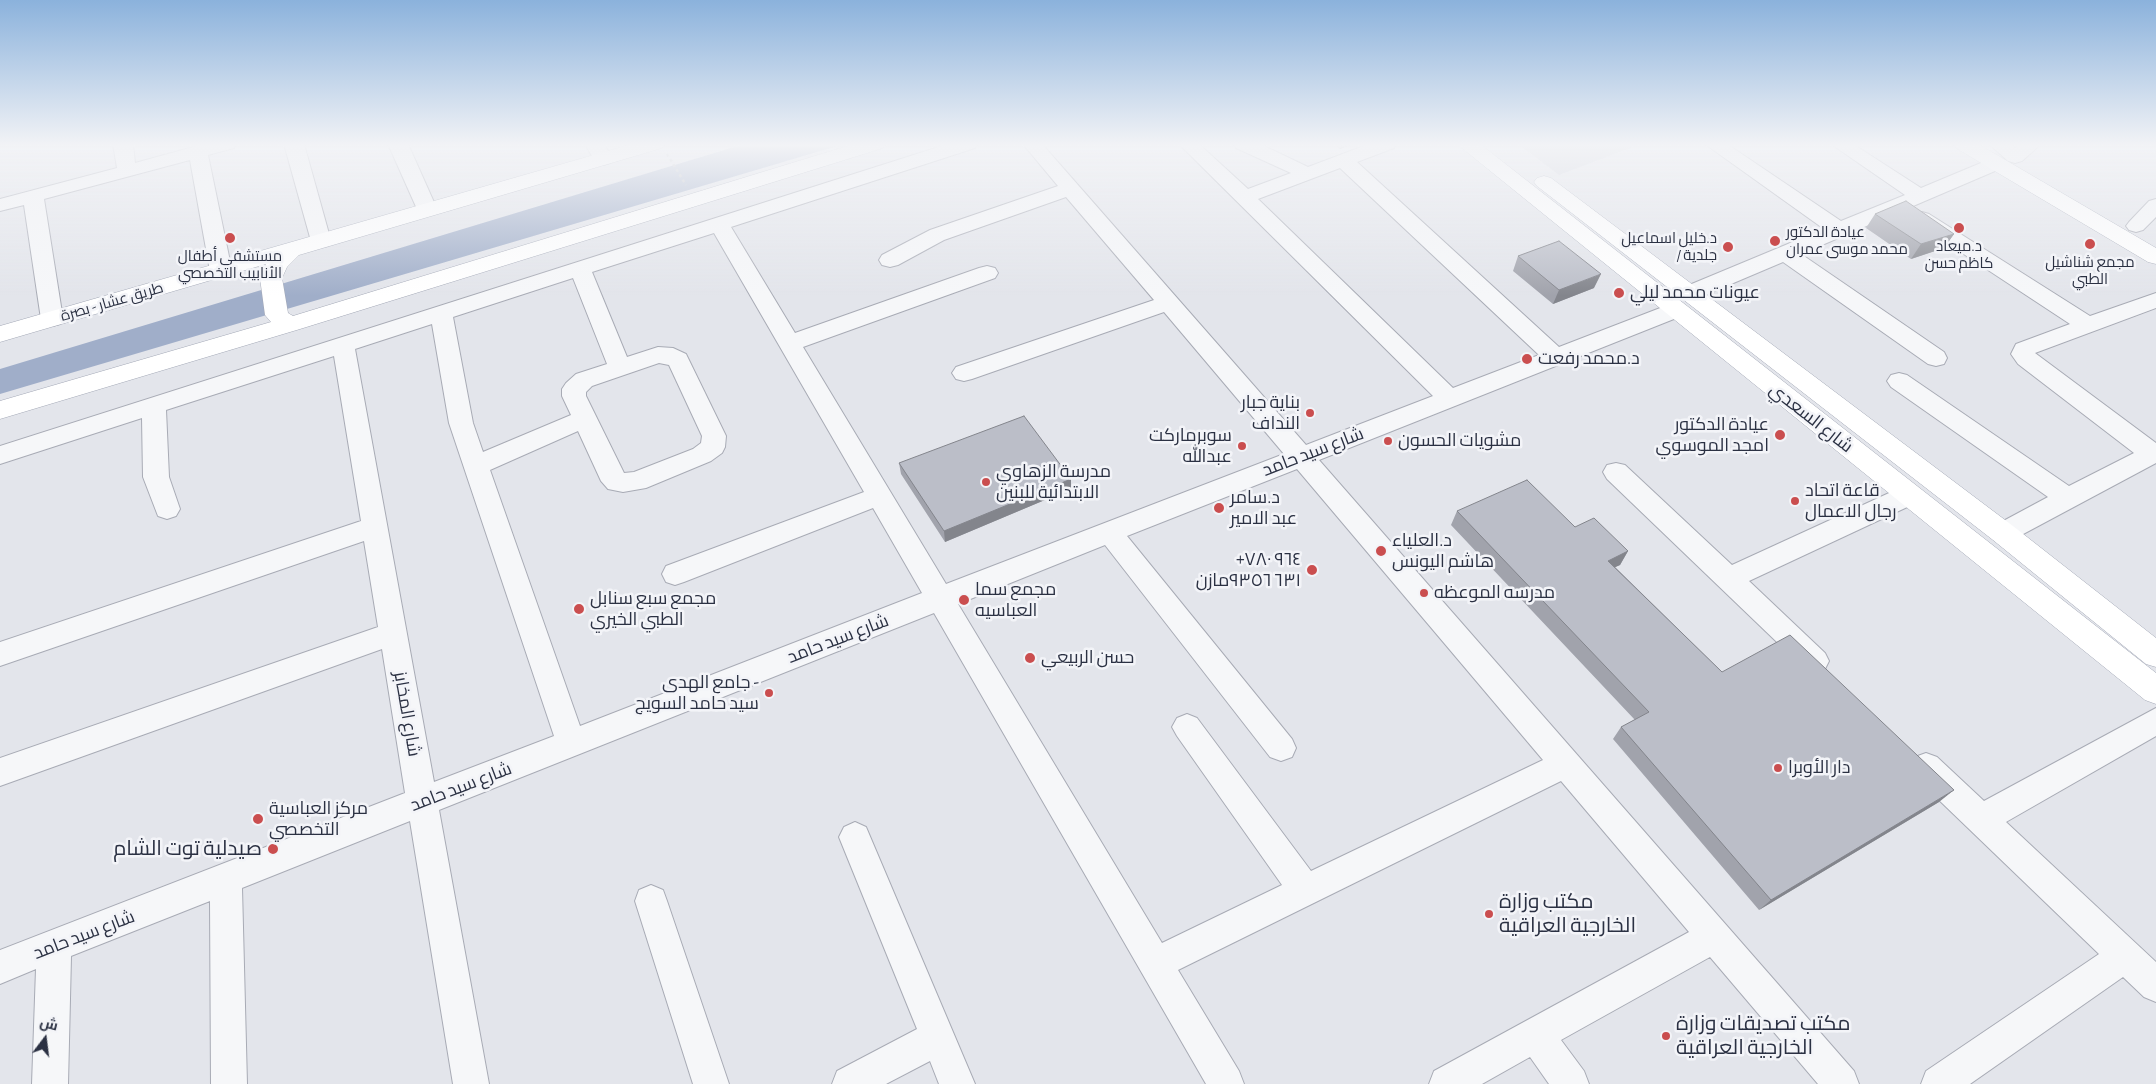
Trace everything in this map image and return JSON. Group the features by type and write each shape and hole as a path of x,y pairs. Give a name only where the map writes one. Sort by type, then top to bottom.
{"main road":[{"name":"طريق عشار - بصرة","path":"0,334 290,251 470,195"},
{"path":"0,410 292,324 712,195"},
{"name":"شارع السعدي","path":"1536,195 2003,533 2156,655"},
{"name":"شارع السعدي","path":"1555,195 1909,495 2156,691"},
{"path":"2061,195 2156,257"},
{"path":"2081,195 2156,238"},
{"path":"290,251 277,264 272,278 277,314 282,320 292,324"}],"street":[{"path":"0,205 38,195"},
{"path":"207,195 222,271"},
{"path":"309,195 322,241"},
{"path":"421,195 427,209"},
{"path":"0,455 813,195"},
{"path":"890,260 937,235 1053,195"},
{"path":"1075,195 1841,1084"},
{"path":"1243,195 1450,399"},
{"path":"1246,197 1252,195"},
{"path":"1380,195 1556,357"},
{"path":"1788,195 1840,230"},
{"path":"1903,195 2088,325"},
{"name":"شارع سيد حامد","path":"0,968 1556,357 1683,302 1785,253 1919,195"},
{"path":"33,196 52,319"},
{"path":"2136,226 2156,205"},
{"path":"720,225 1226,1084"},
{"path":"1785,253 1936,358"},
{"path":"580,270 620,367"},
{"path":"790,343 987,272"},
{"path":"2003,533 2154,453 2026,358 2022,354 2024,349 2156,300"},
{"path":"964,373 1168,303"},
{"path":"441,314 461,423 571,743"},
{"name":"شارع المخابز","path":"343,344 471,1084"},
{"path":"658,355 673,356 678,360 714,436 713,447 702,456 638,481 623,484 612,479 584,419 573,393 576,386 584,380 658,355"},
{"path":"1899,381 2069,498"},
{"path":"154,406 156,477 167,509"},
{"path":"475,466 584,419"},
{"path":"1616,472 1837,682"},
{"path":"1728,579 1909,495"},
{"path":"675,574 880,496"},
{"path":"0,654 374,527"},
{"path":"1110,532 1281,748"},
{"path":"0,772 393,633"},
{"path":"1981,819 2156,721"},
{"path":"1187,727 1305,890"},
{"path":"1909,750 2156,985"},
{"path":"1155,964 1565,764"},
{"path":"855,837 957,1084"},
{"path":"226,879 230,1084"},
{"path":"651,901 711,1084"},
{"path":"1447,1084 1714,936"},
{"path":"50,1084 54,946"},
{"path":"1939,1084 2125,956"},
{"path":"1535,1035 1571,1084"},
{"path":"850,1084 938,1037"}],"water":[{"path":"577,195 673,195 0,394 0,369"}],"building":[{"path":"1906,201 1954,234 1921,244 1875,214"},
{"path":"1559,241 1601,274 1559,290 1518,256"},
{"name":"مدرسة الزهاوي اﻻبتدائية للبنين","path":"1024,416 1071,479 944,531 899,463"},
{"name":"دار الأوبرا","path":"1527,480 1575,527 1594,518 1628,551 1608,561 1722,672 1790,635 1954,790 1771,900 1621,727 1649,712 1457,511"}],"place":[{"name":"د.ميعاد كاظم حسن","path":"1959,228"},
{"name":"مستشفى أطفال الأنابيب التخصصي","path":"230,238"},
{"name":"عيادة الدكتور محمد موسى عمران","path":"1775,241"},
{"name":"مجمع شناشيل الطبي","path":"2090,244"},
{"name":"د.خليل اسماعيل / جلدية","path":"1728,247"},
{"name":"عيونات محمد ليلي","path":"1619,293"},
{"name":"د.محمد رفعت","path":"1527,359"},
{"name":"بناية جبار النداف","path":"1310,413"},
{"name":"عيادة الدكتور امجد الموسوي","path":"1780,435"},
{"name":"مشويات الحسون","path":"1388,441"},
{"name":"سوبرماركت عبدالله","path":"1242,446"},
{"name":"مدرسة الزهاوي اﻻبتدائية للبنين","path":"986,482"},
{"name":"قاعة اتحاد رجال الاعمال","path":"1795,501"},
{"name":"د.سامر عبد الامير","path":"1219,508"},
{"name":"د.العلياء هاشم اليونس","path":"1381,551"},
{"name":"+٩٦٤ ٧٨٠ ٦٣١ ٩٣٥٦مازن","path":"1312,570"},
{"name":"مدرسه الموعظه","path":"1424,593"},
{"name":"مجمع سما العباسيه","path":"964,600"},
{"name":"مجمع سبع سنابل الطبي الخيري","path":"579,609"},
{"name":"حسن الربيعي","path":"1030,658"},
{"name":"جامع الهدى - سيد حامد السويج","path":"769,693"},
{"name":"دار الأوبرا","path":"1778,768"},
{"name":"مركز العباسية التخصصي","path":"258,819"},
{"name":"صيدلية توت الشام","path":"273,849"},
{"name":"مكتب وزارة الخارجية العراقية","path":"1489,914"},
{"name":"مكتب تصديقات وزارة الخارجية العراقية","path":"1666,1036"}]}
